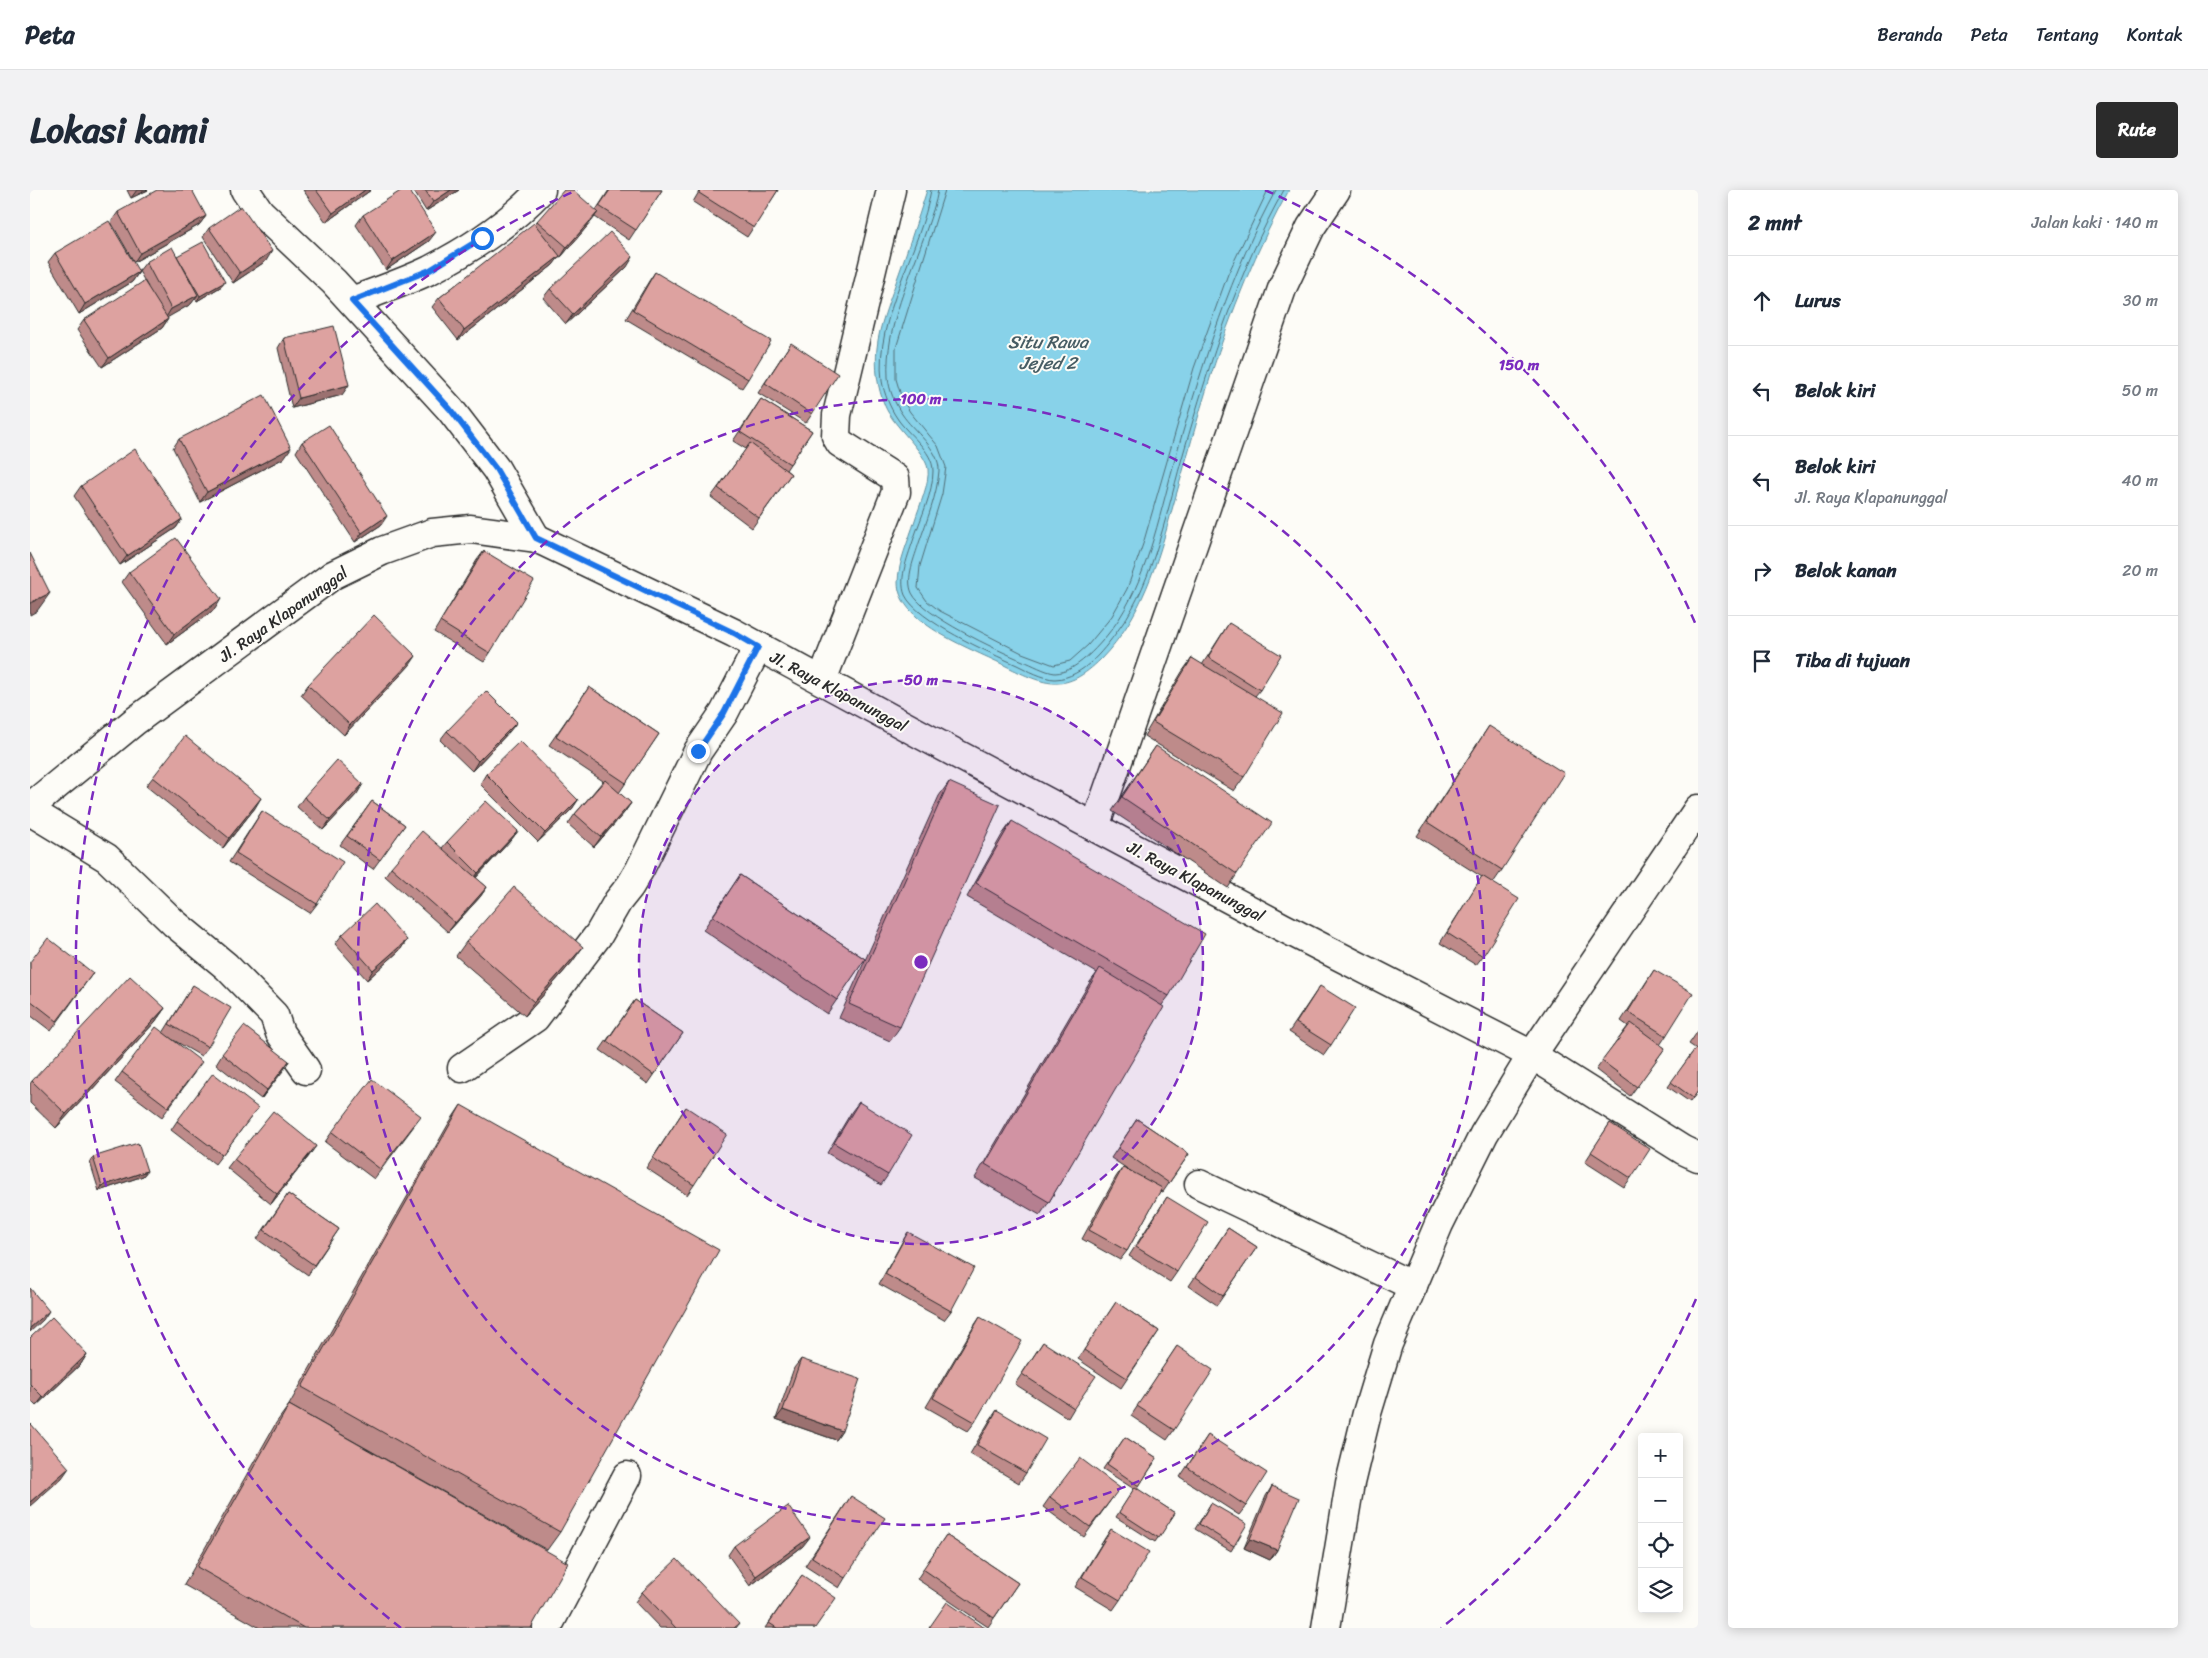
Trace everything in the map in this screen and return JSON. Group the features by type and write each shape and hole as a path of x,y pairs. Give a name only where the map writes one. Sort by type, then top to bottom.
{"street":[{"path":"245,190 260,212 352,301 450,409 496,469 536,538"},
{"path":"352,301 430,270 482,238 527,205 541,190"},
{"path":"822,680 896,492 895,478 840,443 836,436 837,414 891,190"},
{"path":"1095,826 1283,286 1311,227 1336,190"},
{"name":"Jl. Raya Klapanunggal","path":"30,809 135,721 333,575 382,551 432,533 471,529 536,538 734,633 1282,927 1532,1055 1683,1150 1698,1157"},
{"path":"462,1068 534,1018 599,934 618,900 630,886 640,869 698,751 724,713 758,647"},
{"path":"30,809 107,858 174,923 226,966 274,1016 280,1033 306,1070"},
{"path":"1326,1628 1350,1483 1367,1413 1388,1344 1439,1224 1484,1134 1532,1055 1698,809"},
{"path":"1198,1184 1412,1286"},
{"path":"547,1628 627,1476"}],"water":[{"name":"Situ Rawa Jejed 2","path":"927,190 1289,190 1256,257 1227,328 1201,407 1161,547 1138,607 1115,643 1101,659 1077,678 1066,682 1044,682 958,644 924,623 911,611 902,598 898,575 904,551 926,487 928,469 921,454 889,414 885,406 878,384 876,355 884,316"}],"building":[{"path":"157,190 192,190 206,216 140,253 118,212"},
{"path":"316,190 365,190 333,213"},
{"path":"402,190 409,190 436,232 392,261 363,215"},
{"path":"425,190 451,190 433,202"},
{"path":"564,190 573,190 598,212 567,247 537,221"},
{"path":"610,190 662,190 636,230 599,206"},
{"path":"701,190 778,190 754,228 699,193"},
{"path":"241,206 272,251 240,273 209,228"},
{"path":"109,221 139,272 85,304 55,253"},
{"path":"534,223 560,256 464,330 439,298"},
{"path":"610,232 633,257 573,314 550,289"},
{"path":"203,242 225,282 200,296 177,256"},
{"path":"172,247 198,295 171,309 146,262"},
{"path":"655,272 771,341 748,379 633,310"},
{"path":"144,281 168,319 109,358 84,320"},
{"path":"334,326 349,385 299,398 284,338"},
{"path":"791,343 838,374 812,414 765,383"},
{"path":"264,395 291,448 207,492 179,439"},
{"path":"761,399 812,431 790,464 740,432"},
{"path":"329,425 387,516 362,533 302,442"},
{"path":"750,443 791,474 759,518 718,488"},
{"path":"135,449 182,519 127,556 81,486"},
{"path":"176,538 221,599 174,634 129,572"},
{"path":"484,551 534,581 490,653 440,622"},
{"path":"30,553 50,593 30,603"},
{"path":"374,615 416,656 350,725 308,685"},
{"path":"1229,623 1281,655 1260,690 1208,657"},
{"path":"1192,658 1283,713 1244,777 1153,722"},
{"path":"589,687 659,734 626,783 556,736"},
{"path":"486,691 517,722 478,761 447,731"},
{"path":"1489,726 1564,773 1502,870 1427,822"},
{"path":"185,736 261,798 229,838 153,777"},
{"path":"520,741 578,800 545,833 486,774"},
{"path":"1156,746 1272,823 1237,874 1122,797"},
{"path":"337,760 363,784 330,820 304,797"},
{"path":"605,780 631,803 601,837 575,814"},
{"path":"949,782 1000,805 900,1027 849,1004"},
{"path":"372,801 405,825 380,860 347,836"},
{"path":"486,801 518,831 478,873 447,842"},
{"path":"262,811 343,862 317,904 236,853"},
{"path":"1012,821 1205,934 1169,996 976,883"},
{"path":"422,831 487,887 455,923 391,867"},
{"path":"740,875 865,959 837,1000 713,916"},
{"path":"1482,876 1519,899 1483,956 1447,933"},
{"path":"514,887 583,947 534,1002 466,942"},
{"path":"375,904 407,940 373,970 342,935"},
{"path":"48,938 93,973 57,1021 30,1000 30,962"},
{"path":"1100,968 1164,1007 1049,1202 985,1164"},
{"path":"1654,970 1693,993 1666,1036 1628,1012"},
{"path":"130,976 165,1008 66,1114 32,1081"},
{"path":"193,985 231,1008 208,1047 169,1024"},
{"path":"1320,986 1355,1008 1331,1045 1296,1023"},
{"path":"635,1000 683,1033 654,1075 607,1041"},
{"path":"1631,1023 1665,1048 1637,1087 1602,1061"},
{"path":"244,1026 289,1061 267,1090 222,1054"},
{"path":"156,1027 202,1062 168,1107 122,1072"},
{"path":"1695,1049 1698,1051 1698,1091 1693,1098 1671,1082"},
{"path":"213,1073 258,1108 222,1155 177,1121"},
{"path":"372,1079 421,1116 380,1169 332,1132"},
{"path":"859,1102 912,1135 888,1175 834,1143"},
{"path":"461,1105 719,1250 560,1532 302,1387"},
{"path":"686,1107 727,1134 694,1185 653,1158"},
{"path":"273,1111 316,1146 277,1194 234,1159"},
{"path":"1137,1119 1189,1154 1169,1183 1118,1148"},
{"path":"1610,1123 1650,1149 1631,1178 1591,1152"},
{"path":"138,1143 147,1171 102,1186 93,1157"},
{"path":"1123,1167 1162,1188 1127,1251 1089,1230"},
{"path":"288,1194 339,1229 314,1265 264,1230"},
{"path":"1167,1197 1208,1222 1177,1272 1136,1247"},
{"path":"1228,1228 1257,1247 1223,1296 1196,1277"},
{"path":"908,1232 974,1268 951,1311 885,1274"},
{"path":"30,1288 49,1311 30,1328"},
{"path":"1116,1302 1159,1331 1127,1378 1084,1350"},
{"path":"52,1317 87,1354 43,1397 30,1384 30,1338"},
{"path":"980,1317 1022,1341 975,1422 933,1398"},
{"path":"1043,1342 1096,1376 1074,1408 1022,1374"},
{"path":"1177,1346 1213,1370 1174,1430 1137,1406"},
{"path":"801,1359 860,1379 842,1431 783,1410"},
{"path":"289,1405 568,1563 531,1628 304,1628 197,1567"},
{"path":"997,1410 1046,1439 1026,1473 977,1445"},
{"path":"30,1425 69,1468 30,1502"},
{"path":"1208,1435 1267,1473 1246,1506 1187,1467"},
{"path":"1125,1437 1157,1458 1139,1486 1107,1464"},
{"path":"1080,1458 1120,1488 1090,1527 1050,1497"},
{"path":"1272,1486 1299,1498 1277,1550 1250,1539"},
{"path":"1135,1487 1175,1513 1159,1538 1119,1512"},
{"path":"851,1496 885,1518 845,1578 812,1557"},
{"path":"1211,1503 1247,1524 1234,1546 1199,1524"},
{"path":"788,1506 810,1537 756,1576 734,1546"},
{"path":"1111,1529 1149,1552 1120,1600 1082,1577"},
{"path":"946,1535 1018,1583 994,1618 923,1569"},
{"path":"677,1559 739,1624 734,1628 676,1628 642,1592"},
{"path":"802,1575 836,1598 815,1628 777,1628 769,1623"},
{"path":"947,1602 985,1628 929,1628"}],"route":[{"path":"482,238 430,270 352,301 450,409 496,469 536,538 734,633 758,647 724,713 698,751"}]}
